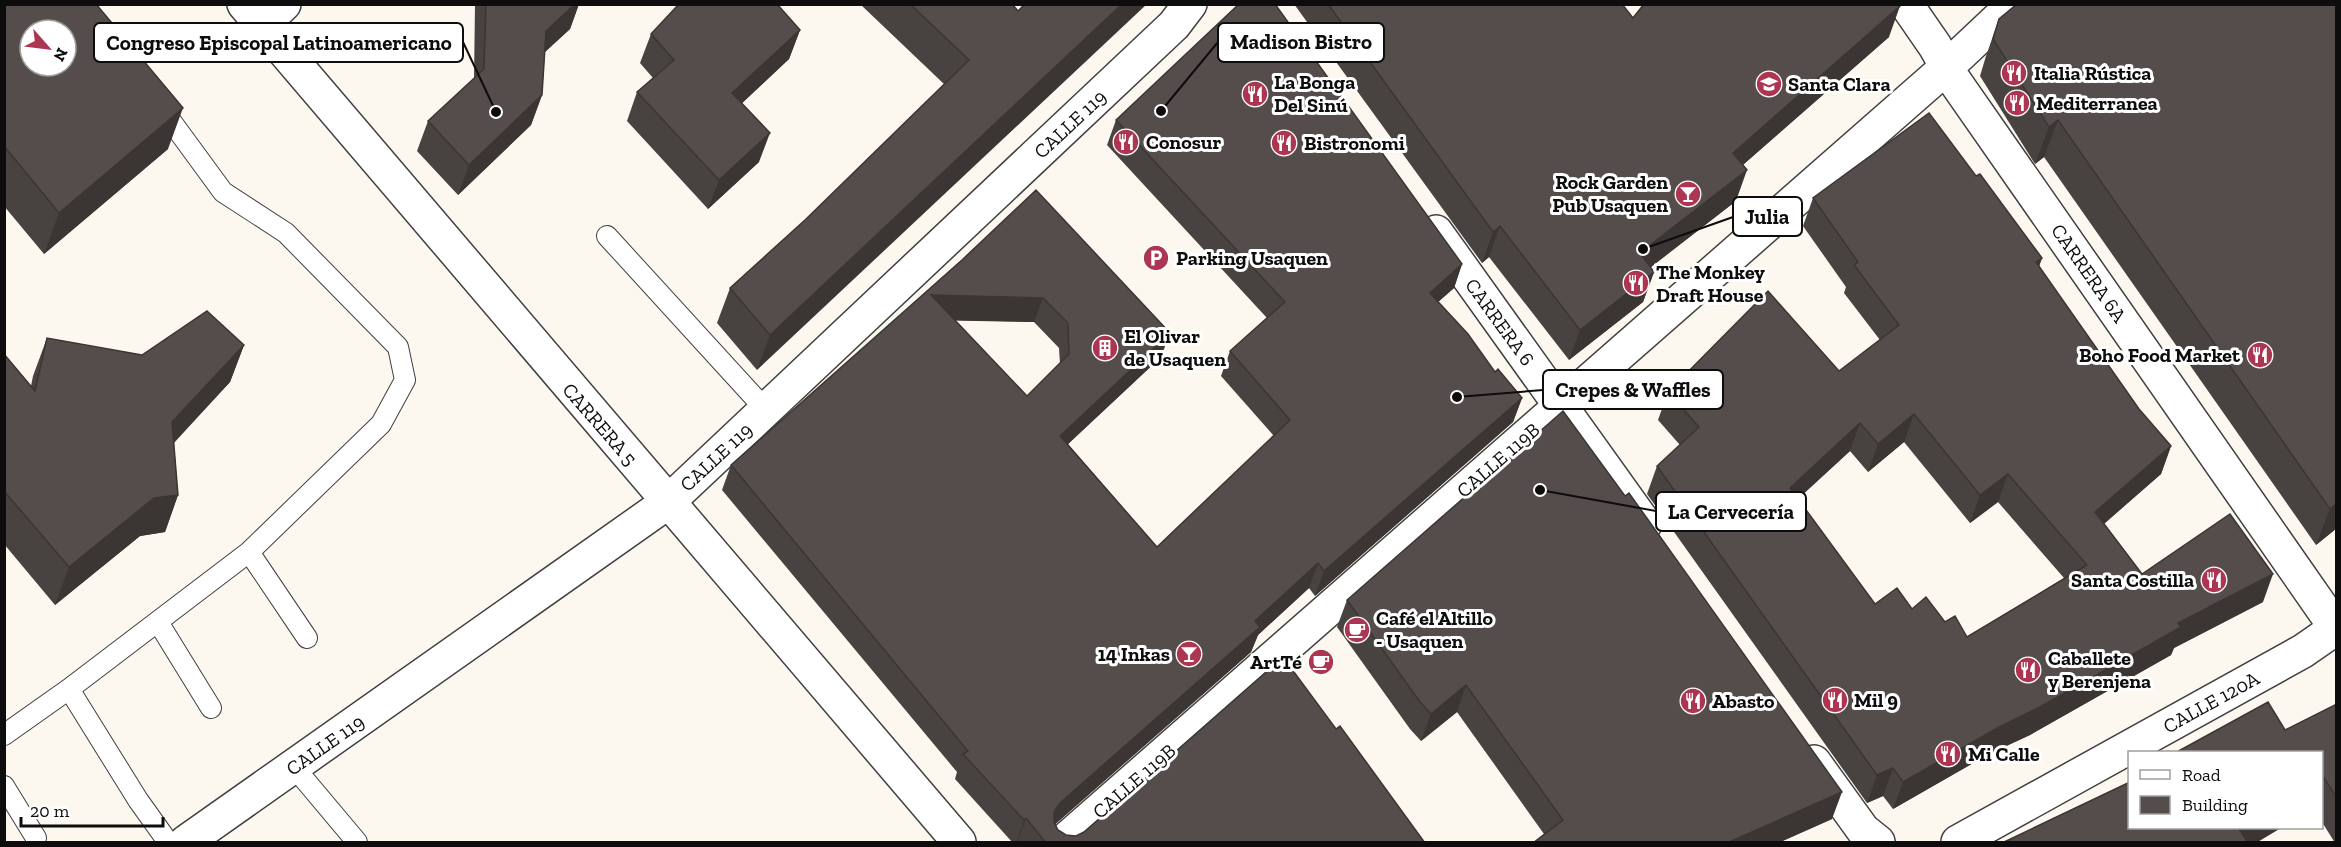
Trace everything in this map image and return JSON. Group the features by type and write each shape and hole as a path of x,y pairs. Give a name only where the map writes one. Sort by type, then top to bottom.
{"street":[{"name":"CALLE 119","path":"186,843 668,502 1174,25 1190,4"},
{"name":"CARRERA 6A","path":"1906,4 1947,67 2337,628"},
{"name":"CALLE 119B","path":"1063,843 1947,67 1998,9"},
{"name":"CARRERA 5","path":"263,12 668,502 959,843"},
{"name":"CARRERA 6","path":"1415,204 1662,548"},
{"name":"CALLE 120A","path":"1958,843 2303,651 2337,628"},
{"path":"1794,733 1863,830 1878,843"}],"lane":[{"path":"4,735 69,689 249,552 381,424 405,380 398,346 286,233 223,192 145,88"},
{"path":"607,236 766,410"},
{"path":"249,552 307,638"},
{"path":"158,622 211,708"},
{"path":"69,689 138,800 168,843"},
{"path":"294,767 357,843"},
{"path":"4,786 36,838"}],"building":[{"path":"4,4 96,4 183,108 59,213 4,146"},
{"path":"486,4 575,4 546,31 542,95 469,165 428,121 484,69"},
{"path":"679,4 777,4 800,30 732,93 770,133 719,180 637,92 674,60 651,34"},
{"path":"910,4 1012,4 1018,11 1025,4 1122,4 770,335 730,288 805,220 969,60"},
{"path":"1239,4 1275,4 1462,264 1430,293 1468,334 1495,372 1498,369 1522,398 1324,571 1318,563 1255,621 1260,627 1060,803 1054,812 1054,822 1058,830 1066,835 1076,836 1084,832 1283,657 1336,729 1340,726 1425,843 1046,843 1026,818 1024,820 963,754 968,751 731,465 962,260 1036,190 1170,333 1060,436 1157,547 1290,420 1230,351 1285,302 1116,120","holes":["931,295 1043,298 1068,323 1069,354 1027,396"]},
{"path":"1328,4 1622,4 1633,18 1644,4 1899,4 1900,6 1733,153 1747,170 1640,253 1654,272 1580,330 1500,226 1493,232"},
{"name":"Boho Food Market","path":"2017,4 2337,4 2337,503 2330,509 2058,120 2049,127 1993,39 1999,19"},
{"path":"1929,113 1976,176 1980,174 2042,258 2036,262 2139,409 2171,446 2095,512 2142,574 2230,514 2273,574 2178,623 2181,627 1903,782 1893,768 1877,775 1657,466 1699,427 1668,392 1768,291 1839,371 1899,325 1854,265 1858,262 1813,198","holes":["1914,414 1980,495 2008,474 2087,565 1967,637 1955,616 1945,622 1926,597 1912,609 1897,588 1875,604 1790,488 1860,423 1878,444"]},
{"path":"207,311 244,345 172,422 178,495 154,498 69,567 4,491 4,354 35,391 47,338 142,355"},
{"path":"1563,411 1625,496 1629,493 1842,792 1727,843 1533,843 1563,820 1466,685 1431,714 1420,702 1347,600"},
{"path":"2268,702 2285,730 2337,704 2337,798 2323,779 2323,751 2179,751"},
{"path":"2128,783 2128,829 2239,829 2248,843 2002,843"}],"place":[{"name":"Italia Rústica","path":"2014,73"},
{"name":"Santa Clara","path":"1769,84"},
{"name":"La Bonga Del Sinú","path":"1255,94"},
{"name":"Mediterranea","path":"2017,103"},
{"name":"Madison Bistro","path":"1161,111"},
{"name":"Congreso Episcopal Latinoamericano","path":"496,112"},
{"name":"Conosur","path":"1126,142"},
{"name":"Bistronomi","path":"1284,143"},
{"name":"Rock Garden Pub Usaquen","path":"1688,194"},
{"name":"Julia","path":"1643,249"},
{"name":"Parking Usaquen","path":"1156,258"},
{"name":"The Monkey Draft House","path":"1636,283"},
{"name":"El Olivar de Usaquen","path":"1105,348"},
{"name":"Boho Food Market","path":"2260,355"},
{"name":"Crepes & Waffles","path":"1457,397"},
{"name":"La Cervecería","path":"1540,490"},
{"name":"Santa Costilla","path":"2214,580"},
{"name":"Café el Altillo - Usaquen","path":"1357,630"},
{"name":"14 Inkas","path":"1189,654"},
{"name":"ArtTé","path":"1321,662"},
{"name":"Caballete y Berenjena","path":"2028,670"},
{"name":"Mil 9","path":"1835,700"},
{"name":"Abasto","path":"1693,701"},
{"name":"Mi Calle","path":"1948,754"}]}
